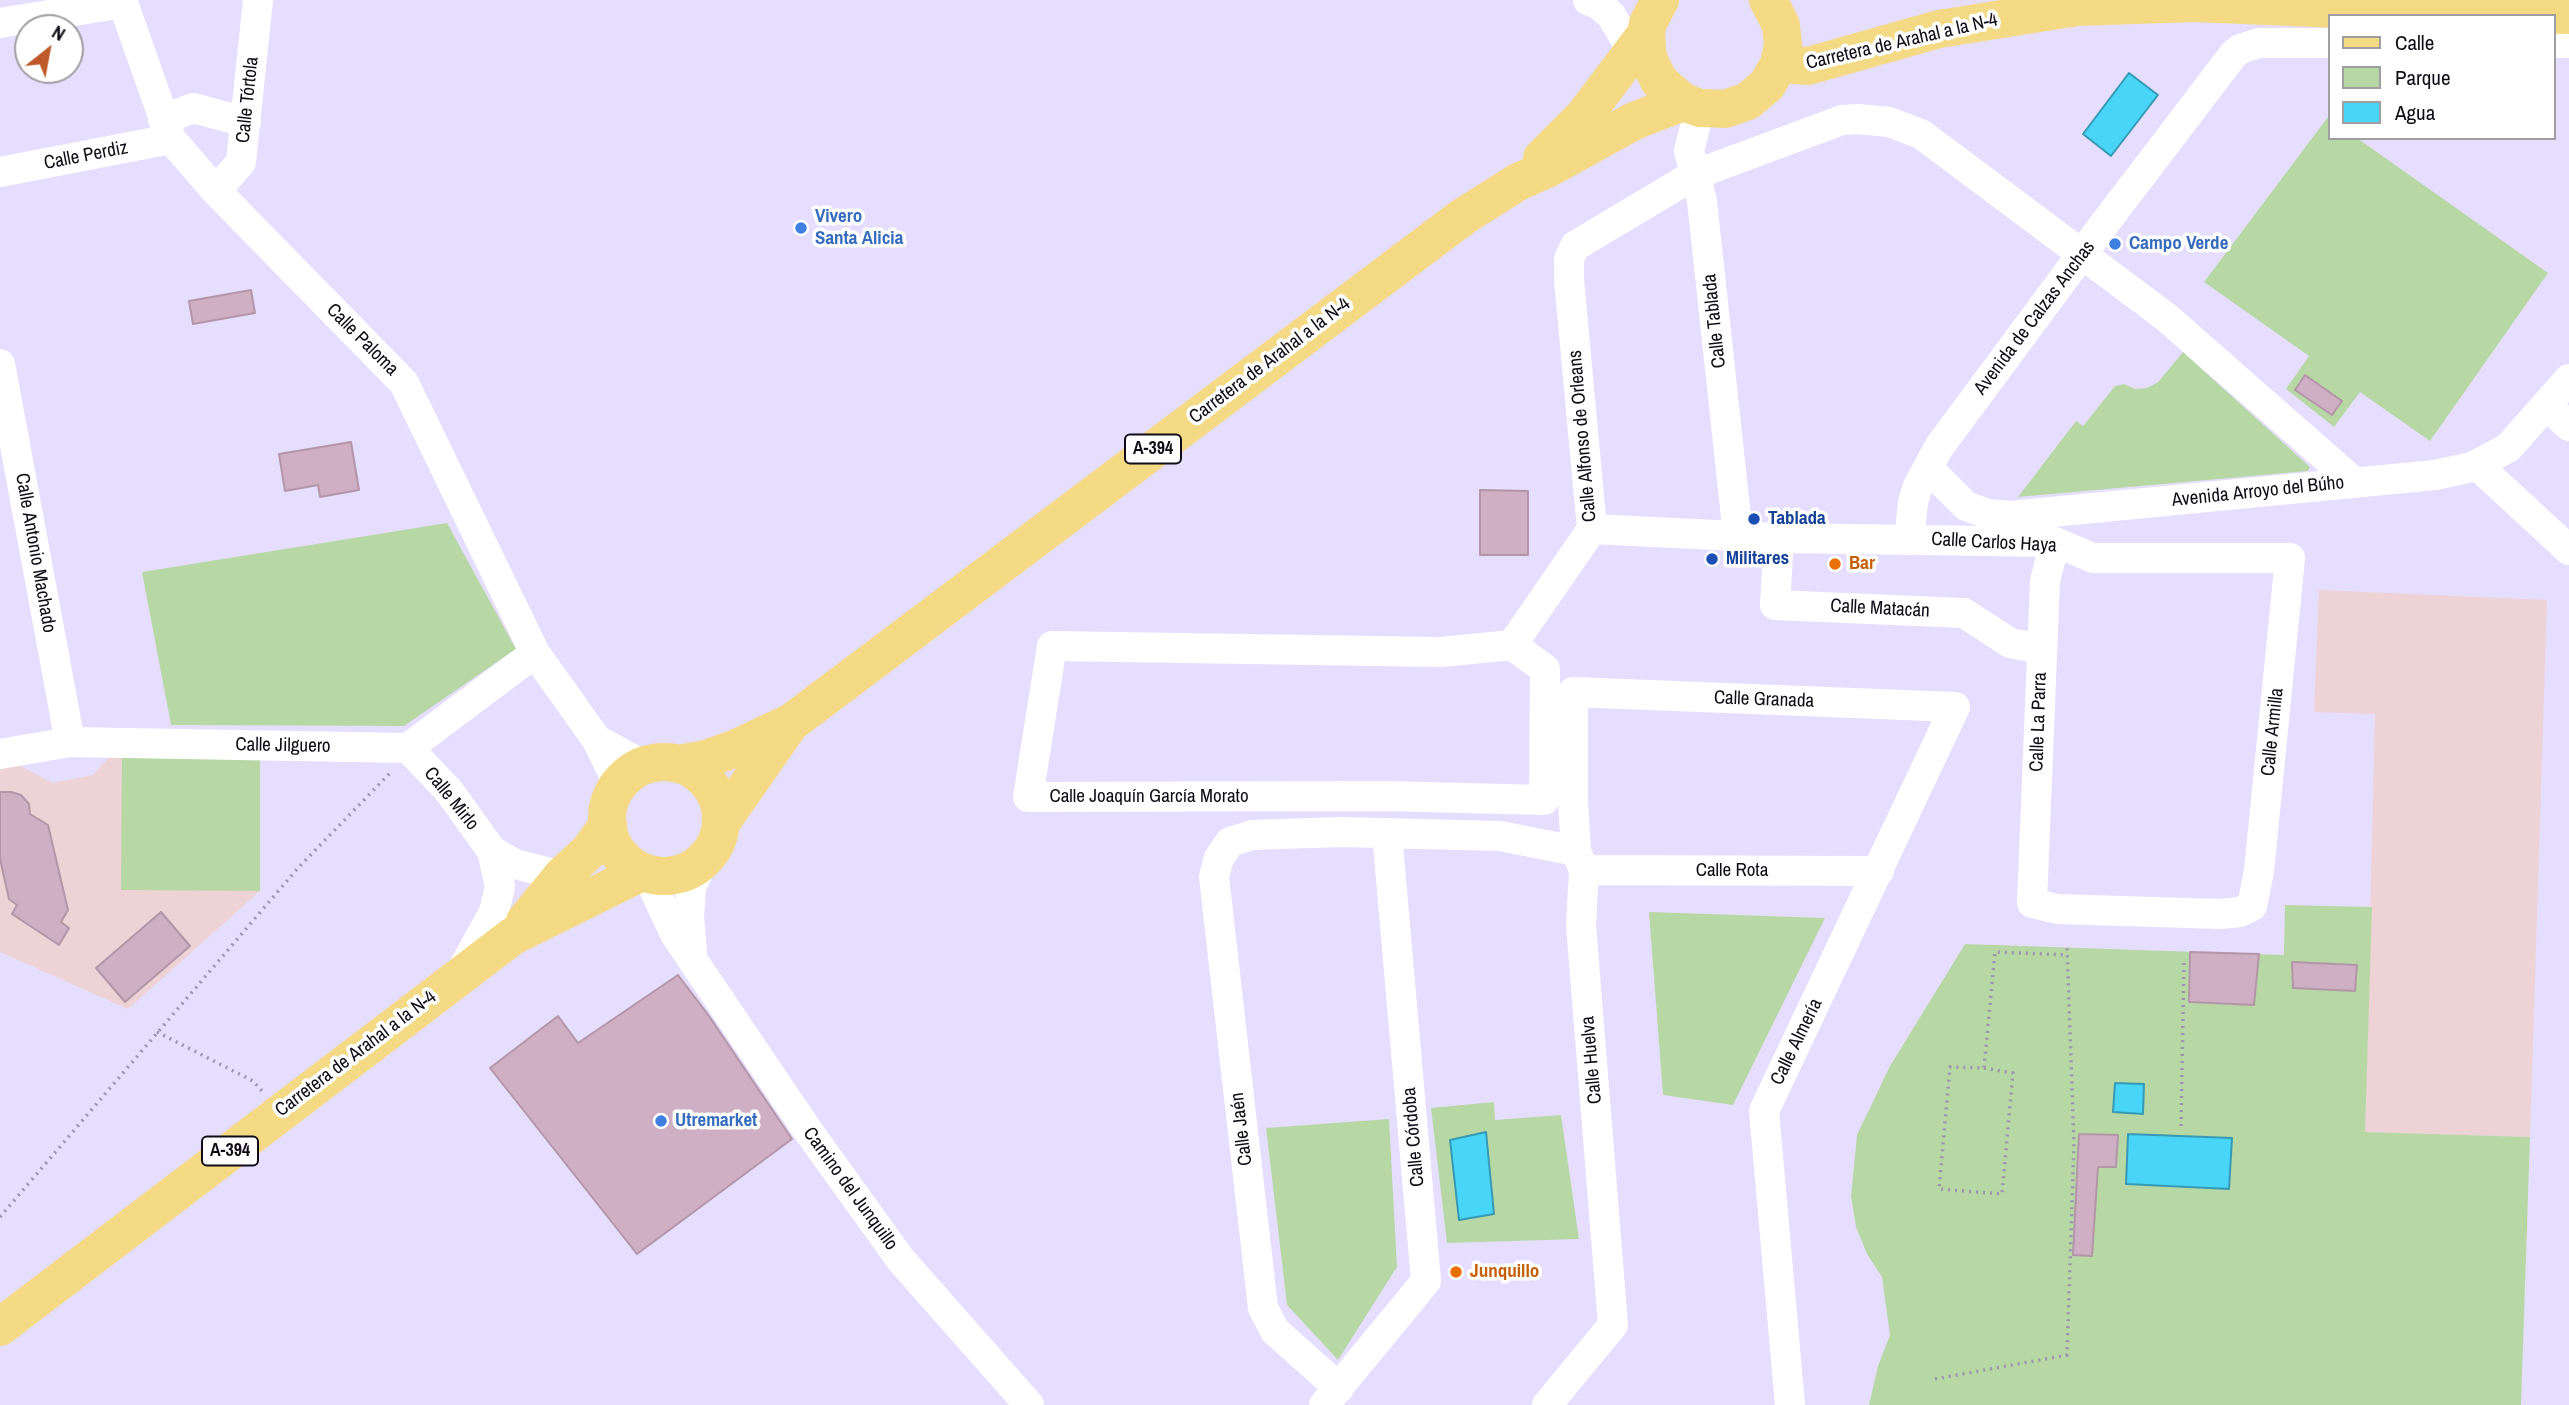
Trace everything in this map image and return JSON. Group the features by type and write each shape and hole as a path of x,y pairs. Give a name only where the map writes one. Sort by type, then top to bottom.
{"main road":[{"path":"1768,0 1781,25 1783,44 1779,64"},
{"path":"2412,12 2440,2 2541,4 2544,0"},
{"path":"2560,0 2569,4"},
{"name":"Carretera de Arahal a la N-4","path":"1779,64 1808,66 1939,29 2077,7 2194,3 2517,14"},
{"path":"1647,35 1659,81 1691,105"},
{"name":"Carretera de Arahal a la N-4","path":"1518,182 1584,116 1647,35"},
{"name":"A-394","path":"1691,105 1725,109 1748,101 1767,85 1779,64"},
{"name":"Carretera de Arahal a la N-4","path":"646,772 706,760 792,722 1464,216 1518,182 1634,121 1691,105"},
{"name":"Carretera de Arahal a la N-4","path":"721,823 792,722"},
{"path":"646,772 692,770 705,779 714,792 720,807 721,823"},
{"name":"A-394","path":"608,825 609,806 646,772"},
{"name":"A-394","path":"645,873 667,876 686,872 703,862 715,846 721,823"},
{"path":"608,825 611,840 619,853 629,864 645,873"},
{"name":"Carretera de Arahal a la N-4","path":"513,936 562,876 589,851 608,825"},
{"name":"Carretera de Arahal a la N-4","path":"0,1327 513,936 645,873"}],"street":[{"name":"Calle Tórtola","path":"216,191 241,162 258,0"},
{"path":"1588,0 1598,4 1611,15 1625,39 1647,35"},
{"path":"0,23 122,2"},
{"name":"Calle Paloma","path":"122,2 167,130 216,191 404,383 535,653 597,740 612,771 646,772"},
{"name":"Avenida de Calzas Anchas","path":"1909,540 1913,502 1939,447 2226,64 2241,49 2259,43 2328,43"},
{"name":"Calle Tablada","path":"1691,105 1689,151 1702,201 1738,536"},
{"name":"Calle Perdiz","path":"0,172 167,130 194,108 246,122"},
{"path":"1694,175 1842,120 1858,118 1889,122 1921,134 2166,317 2354,482"},
{"name":"Calle Alfonso de Orleans","path":"1512,645 1592,529 1569,259 1575,246 1694,175"},
{"name":"Calle Antonio Machado","path":"0,364 69,742"},
{"name":"Avenida Arroyo del Búho","path":"1928,468 1966,506 1988,514 2010,516 2435,475 2477,465 2508,448 2569,379"},
{"path":"2546,405 2569,426"},
{"path":"2477,465 2569,550"},
{"name":"Calle Carlos Haya","path":"1592,529 1694,536 2055,542 2093,558 2290,558"},
{"name":"Calle Matacán","path":"1779,538 1775,605 1964,613 2010,643 2042,649"},
{"name":"Calle La Parra","path":"2032,903 2045,581 2055,542"},
{"name":"Calle Armilla","path":"2032,903 2057,909 2221,914 2240,912 2252,906 2259,871 2290,558"},
{"name":"Calle Joaquín García Morato","path":"1512,645 1545,669 1544,800 1387,796 1028,797 1052,646 1441,652 1512,645"},
{"path":"410,750 535,653"},
{"name":"Calle Granada","path":"1573,692 1955,707"},
{"name":"Calle Huelva","path":"1547,1405 1613,1325 1581,925 1580,861 1573,802 1573,692"},
{"name":"Calle Almería","path":"1790,1405 1764,1111 1955,707"},
{"name":"Calle Jilguero","path":"0,754 69,742 410,750"},
{"name":"Calle Mirlo","path":"410,750 449,790 492,851 500,887 494,912 460,975"},
{"name":"Calle Rota","path":"1230,842 1252,835 1387,833 1500,836 1580,861 1879,871"},
{"name":"Calle Córdoba","path":"1332,1396 1426,1281 1387,833"},
{"name":"Calle Jaén","path":"1230,842 1219,858 1214,877 1263,1308 1275,1331 1332,1396"},
{"name":"Calle Mirlo","path":"492,851 515,864 562,876"},
{"name":"Camino del Junquillo","path":"692,957 689,917 691,887 703,862"},
{"name":"Camino del Junquillo","path":"645,873 675,934 806,1128 901,1260 1029,1405"}],"path":[{"path":"0,1217 298,868 410,750"},
{"path":"1936,1379 2067,1355 2074,1145 2067,947"},
{"path":"1983,1068 1995,952 2068,955"},
{"path":"2181,1126 2183,962"},
{"path":"157,1031 253,1081 281,1112"},
{"path":"1950,1067 1983,1068 2013,1073 2002,1194 1939,1189 1950,1067"}],"shaded area":[{"path":"2319,590 2547,600 2530,1137 2365,1132 2375,714 2314,712"},
{"path":"109,757 260,758 260,891 128,1009 0,952 0,767 17,764 52,783 93,775"}],"green space":[{"path":"2328,117 2328,140 2360,140 2548,273 2430,441 2360,392 2334,427 2286,389 2309,356 2204,282"},
{"path":"2183,352 2310,467 2308,471 2018,497 2076,421 2083,426 2115,386 2124,384 2135,389 2147,388 2158,382"},
{"path":"447,523 516,649 404,726 171,725 142,572"},
{"path":"122,757 260,758 260,891 121,890"},
{"path":"2285,905 2372,907 2365,1132 2530,1137 2521,1405 1869,1405 1878,1366 1890,1335 1882,1277 1867,1254 1856,1227 1851,1196 1857,1135 1890,1066 1965,944 2284,955"},
{"path":"1649,912 1825,918 1733,1105 1663,1095"},
{"path":"1494,1102 1495,1120 1561,1115 1579,1239 1447,1243 1431,1108"},
{"path":"1389,1119 1397,1267 1338,1360 1287,1305 1266,1128"}],"water":[{"path":"2129,73 2158,95 2111,156 2083,134"},
{"path":"2115,1083 2144,1084 2143,1114 2113,1112"},
{"path":"1486,1132 1494,1214 1459,1220 1450,1140"},
{"path":"2128,1134 2232,1138 2229,1189 2126,1184"}],"building":[{"path":"251,290 255,313 193,324 189,301"},
{"path":"2305,375 2342,401 2332,415 2295,390"},
{"path":"351,442 359,490 320,497 318,485 285,491 279,454"},
{"path":"1480,490 1528,491 1528,555 1480,555"},
{"path":"0,792 21,795 29,804 30,814 48,825 68,910 61,922 69,928 59,945 12,914 17,905 9,899 0,859"},
{"path":"161,912 190,946 125,1002 96,968"},
{"path":"2190,952 2259,954 2254,1005 2189,1002"},
{"path":"2292,962 2357,965 2355,991 2293,988"},
{"name":"Utremarket","path":"678,975 792,1139 637,1254 490,1068 558,1016 578,1043"},
{"path":"2079,1134 2118,1135 2116,1167 2098,1167 2092,1256 2073,1255"}],"place":[{"name":"Vivero Santa Alicia","path":"801,228"},
{"name":"Campo Verde","path":"2115,244"},
{"name":"Tablada","path":"1754,519"},
{"name":"Militares","path":"1712,559"},
{"name":"Bar","path":"1835,564"},
{"name":"Utremarket","path":"661,1121"},
{"name":"Junquillo","path":"1456,1272"}]}
